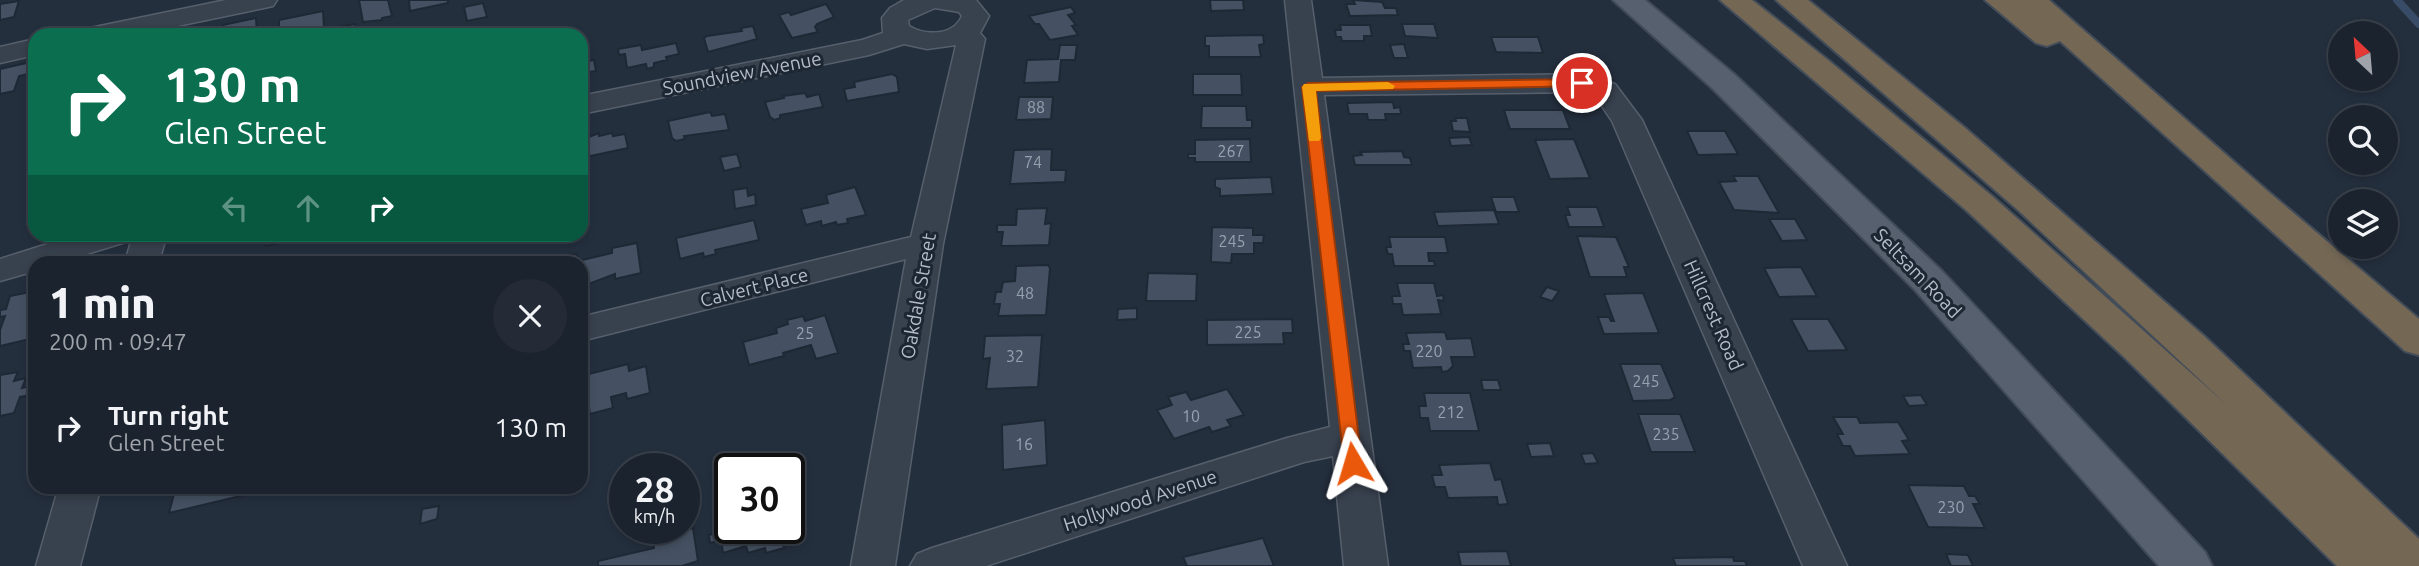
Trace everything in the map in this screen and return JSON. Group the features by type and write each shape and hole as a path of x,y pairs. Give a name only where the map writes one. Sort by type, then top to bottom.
{"highway":[{"path":"1734,0 1876,113 2062,275 2368,566"},
{"path":"1790,0 1957,140 2096,263 2284,435 2416,566"},
{"path":"1999,0 2258,202"},
{"path":"2032,0 2258,202 2419,341"}],"main road":[{"name":"Seltsam Road","path":"1627,0 1723,81 1928,280 2188,566"}],"street":[{"path":"129,28 264,0"},
{"path":"902,35 893,24 901,11 935,0 959,2 974,11 974,22 961,34"},
{"path":"1298,0 1366,566"},
{"name":"Soundview Avenue","path":"588,104 869,47 902,35 924,40 961,34"},
{"name":"Oakdale Street","path":"873,566 926,244 971,39 961,34"},
{"path":"0,54 28,48"},
{"name":"Hillcrest Road","path":"1308,87 1582,83 1605,90 1627,120 1825,566"},
{"path":"46,256 91,242"},
{"name":"Calvert Place","path":"588,327 926,244"},
{"path":"0,270 28,261"},
{"name":"Hollywood Avenue","path":"932,566 1301,449 1349,437"},
{"path":"58,566 78,494"}],"building":[{"path":"359,0 388,0 392,16 363,22"},
{"path":"409,0 448,0 448,3 410,11"},
{"path":"1210,0 1243,0 1244,10 1211,11"},
{"path":"1353,0 1382,2 1385,8 1396,8 1398,15 1350,16 1346,4 1355,4"},
{"path":"19,1 14,17 0,20 0,4"},
{"path":"483,3 487,17 467,21 464,7"},
{"path":"826,4 834,17 817,24 815,27 818,32 792,38 779,15 789,12 791,15"},
{"path":"1071,7 1075,13 1068,15 1076,25 1072,26 1078,35 1050,40 1039,24 1035,24 1029,16"},
{"path":"323,11 324,27 279,28 279,20"},
{"path":"256,18 257,28 223,28 223,25"},
{"path":"355,24 355,28 339,28"},
{"path":"1402,24 1434,24 1438,38 1405,36"},
{"path":"1340,25 1370,25 1372,36 1364,36 1364,41 1342,41 1341,37 1336,37 1335,30 1341,30"},
{"path":"753,26 757,39 708,52 704,38 707,36 742,31 741,28"},
{"path":"1263,35 1264,44 1259,45 1261,57 1209,57 1209,46 1205,46 1205,36"},
{"path":"1491,37 1538,37 1543,53 1496,52"},
{"path":"676,43 679,54 666,57 667,60 654,63 654,67 647,69 646,64 627,68 625,54 619,55 618,49 641,45 642,50"},
{"path":"1404,44 1408,58 1394,58 1390,45"},
{"path":"1060,45 1077,45 1075,60 1061,60 1059,82 1024,83 1027,60 1058,59"},
{"path":"594,60 596,71 588,72 588,61"},
{"path":"28,63 28,74 19,76 14,91 0,94 0,69"},
{"path":"892,74 897,77 899,92 847,101 844,89 855,87 854,82"},
{"path":"1193,74 1241,74 1242,95 1193,95"},
{"path":"805,93 807,97 819,94 823,107 780,115 780,118 775,120 770,117 765,102"},
{"path":"1019,97 1053,97 1051,119 1016,120"},
{"path":"1393,102 1394,108 1400,107 1401,114 1385,114 1386,120 1368,120 1367,114 1349,114 1347,103"},
{"path":"1202,106 1246,106 1247,120 1252,120 1252,128 1201,128"},
{"path":"1504,110 1563,110 1570,129 1510,129"},
{"path":"710,112 712,116 725,114 729,130 684,136 685,139 676,141 672,138 668,121"},
{"path":"1455,118 1467,118 1470,132 1453,131 1451,121 1456,121"},
{"path":"1687,131 1725,131 1738,154 1698,155"},
{"path":"599,133 599,136 625,134 628,148 588,157 588,137"},
{"path":"1469,137 1472,145 1451,146 1449,138"},
{"path":"1250,139 1251,162 1195,162 1195,158 1188,158 1188,154 1195,154 1195,140"},
{"path":"1574,139 1590,178 1550,179 1535,140"},
{"path":"1052,149 1051,170 1066,170 1065,182 1010,184 1014,150"},
{"path":"1402,151 1404,157 1410,158 1412,165 1355,165 1353,156 1362,155 1360,152"},
{"path":"737,154 741,167 724,171 720,157"},
{"path":"1733,176 1758,176 1779,213 1734,210 1719,182 1736,181"},
{"path":"1271,177 1273,194 1220,196 1220,189 1215,187 1215,179"},
{"path":"855,187 866,215 847,219 848,223 837,225 836,222 822,226 821,221 806,225 801,209 828,203 826,195"},
{"path":"747,188 748,196 755,194 756,205 735,209 733,190"},
{"path":"1491,197 1514,197 1519,212 1496,212"},
{"path":"1567,207 1597,207 1604,227 1569,227 1565,215 1570,215"},
{"path":"1047,208 1045,224 1051,223 1049,245 1001,246 1003,232 997,232 997,225 1016,225 1017,209"},
{"path":"1494,210 1499,224 1438,226 1434,212"},
{"path":"1769,219 1795,219 1807,240 1782,241"},
{"path":"754,220 759,240 715,250 716,254 704,257 703,253 680,259 676,238"},
{"path":"1212,227 1253,228 1253,235 1264,235 1263,243 1254,243 1254,254 1232,254 1231,263 1211,262"},
{"path":"1577,236 1616,237 1629,267 1624,267 1627,277 1590,277"},
{"path":"1389,237 1445,237 1448,253 1428,253 1429,261 1434,261 1435,266 1394,266 1392,254 1388,254 1386,247 1391,247"},
{"path":"267,242 283,242 266,246"},
{"path":"637,243 641,273 615,279 615,274 588,284 588,259 612,253 612,248"},
{"path":"1048,265 1050,268 1046,315 998,316 1000,304 994,304 996,292 1001,292 1003,282 1015,281 1016,266"},
{"path":"1801,267 1817,296 1779,297 1764,268"},
{"path":"1148,273 1197,274 1196,301 1146,301"},
{"path":"1397,283 1434,283 1437,296 1443,295 1444,301 1438,300 1441,314 1403,315 1401,304 1393,304 1392,296 1400,296"},
{"path":"1547,287 1559,291 1552,301 1540,297"},
{"path":"28,292 28,339 0,346 0,330 5,316 0,317 0,310 6,309 10,296"},
{"path":"1643,293 1659,333 1604,334 1598,317 1609,317 1614,321 1604,294"},
{"path":"1137,308 1137,319 1117,320 1118,309"},
{"path":"825,315 838,353 816,359 811,345 783,353 784,356 749,365 743,342 777,333 776,328 788,324 787,320 803,316 805,321"},
{"path":"1292,319 1293,333 1283,333 1284,344 1207,345 1207,320"},
{"path":"1791,319 1828,319 1847,350 1808,351"},
{"path":"1445,332 1447,339 1471,338 1475,357 1451,357 1453,366 1448,371 1442,372 1441,367 1413,368 1410,351 1404,351 1403,344 1409,344 1406,333"},
{"path":"1042,335 1038,387 986,389 990,358 983,359 985,336"},
{"path":"628,364 629,371 646,366 650,393 627,399 626,393 611,397 613,408 590,414 588,374"},
{"path":"1620,364 1661,364 1675,397 1670,400 1633,401"},
{"path":"18,372 14,381 26,378 22,388 28,386 28,391 26,396 20,397 14,413 0,416 0,375"},
{"path":"1481,380 1498,380 1501,390 1483,390"},
{"path":"1227,389 1244,415 1227,420 1231,426 1212,432 1209,427 1174,439 1157,410 1172,405 1168,397 1186,392 1191,400"},
{"path":"1424,393 1470,393 1479,431 1430,431 1428,418 1420,418 1419,406 1426,406"},
{"path":"1921,395 1927,405 1909,406 1903,396"},
{"path":"1638,414 1680,414 1695,452 1651,452"},
{"path":"1833,417 1857,417 1860,423 1898,422 1909,440 1902,441 1910,454 1855,456 1850,446 1843,446 1837,434 1843,434"},
{"path":"1045,420 1047,465 1003,470 1002,425"},
{"path":"1550,443 1554,456 1531,457 1527,444"},
{"path":"1593,453 1598,463 1585,464 1581,454"},
{"path":"1490,463 1495,480 1501,479 1508,504 1498,505 1497,497 1448,498 1445,487 1435,487 1432,475 1442,475 1439,465"},
{"path":"1908,485 1964,486 1969,496 1975,496 1980,504 1973,504 1985,528 1928,527"},
{"path":"174,494 249,494 169,513"},
{"path":"439,506 437,519 420,524 422,509"},
{"path":"714,534 714,542 710,543 709,535"},
{"path":"1263,538 1274,566 1187,566 1183,557"},
{"path":"654,544 695,544 698,561 682,566 598,566 598,561 654,548"},
{"path":"722,544 783,544 784,548 766,553 765,548 748,553 746,546 723,553"},
{"path":"1507,551 1511,566 1461,566 1458,552"},
{"path":"1946,554 1968,555 1973,566 1951,566"},
{"path":"1733,557 1734,561 1745,561 1747,566 1676,566 1673,558"}],"waterway":[{"path":"2397,0 2419,24"}],"slow traffic":[{"path":"1314,138 1308,87 1388,86"}],"route":[{"path":"1353,463 1308,87 1582,83"}]}
